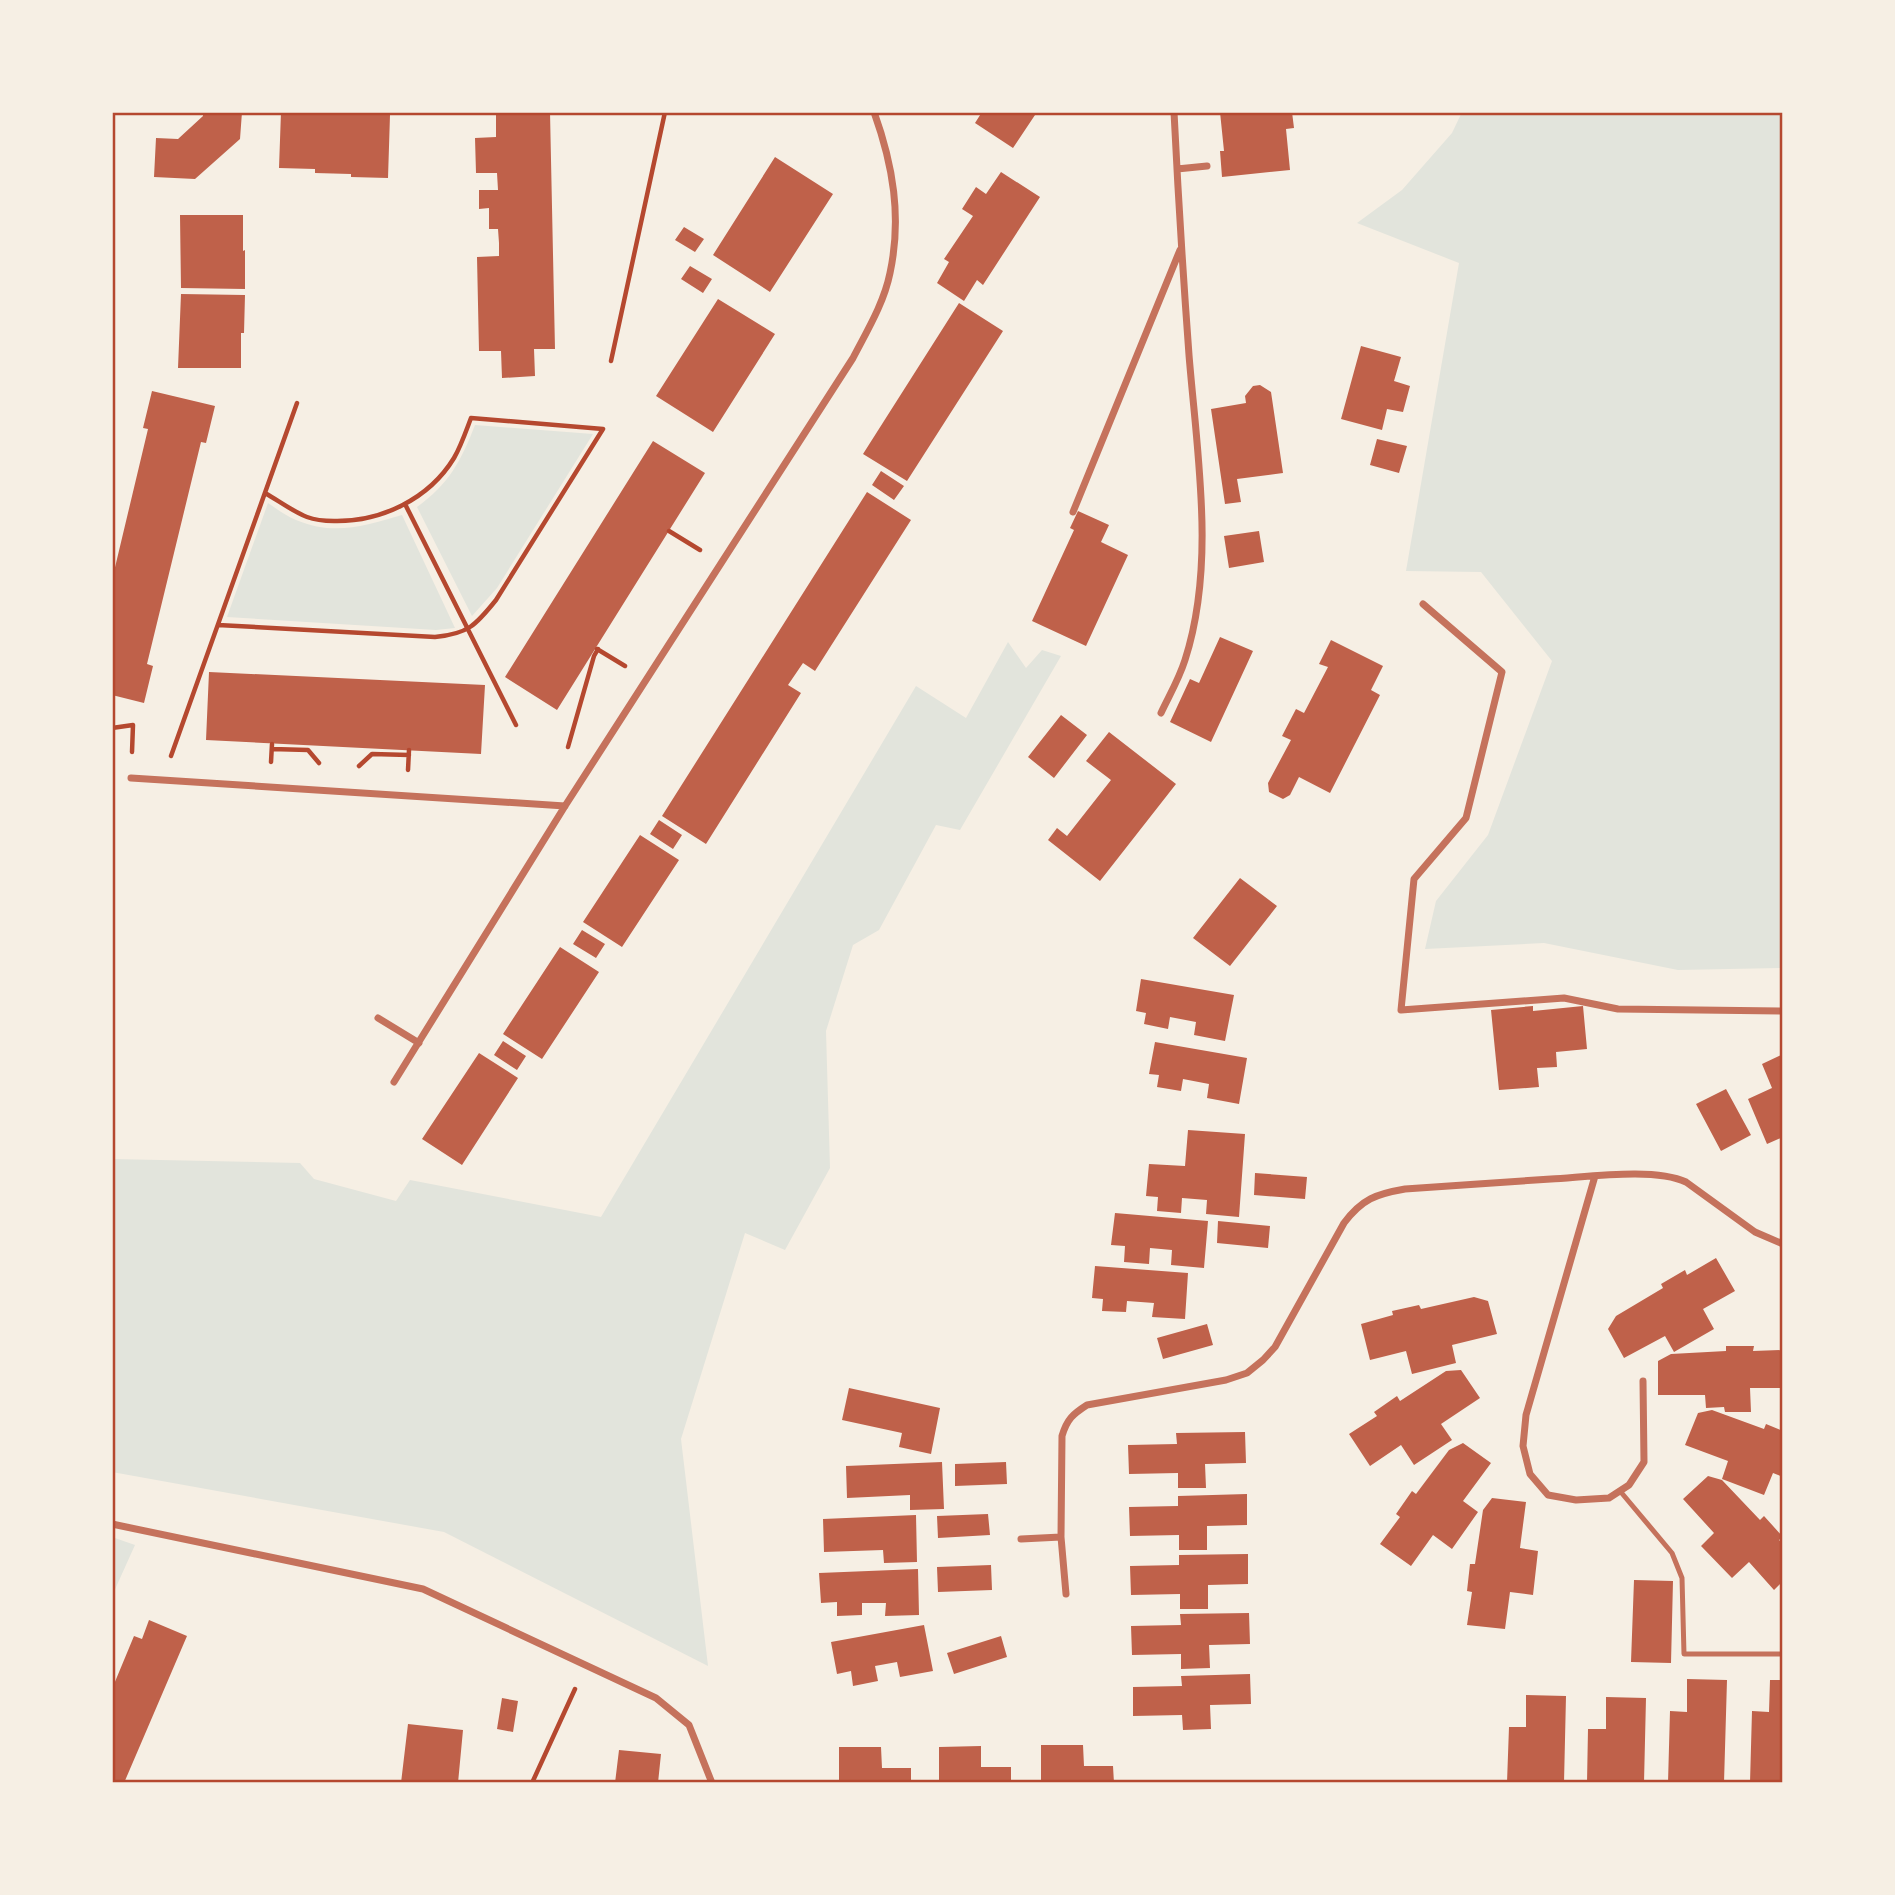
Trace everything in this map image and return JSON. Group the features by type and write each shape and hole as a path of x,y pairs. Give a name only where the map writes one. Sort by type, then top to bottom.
{"street":[{"path":"394,1082 565,806 853,358 875,316 890,274 895,237 895,198 888,152 874,112"},
{"path":"1161,713 1179,676 1190,642 1197,605 1203,527 1181,249 1174,112"},
{"path":"1177,169 1207,166"},
{"path":"1073,512 1181,249"},
{"path":"1423,604 1502,672 1466,818 1414,879 1401,1010 1564,998 1618,1009 1783,1011"},
{"path":"131,778 565,806"},
{"path":"378,1018 419,1043"},
{"path":"1066,1594 1061,1536 1062,1436 1074,1413 1087,1405 1214,1383 1247,1373 1275,1347 1344,1223 1364,1201 1381,1193 1405,1189 1661,1174 1675,1177 1693,1187 1755,1233 1783,1244"},
{"path":"1595,1176 1526,1415 1523,1446 1531,1474 1548,1495 1576,1500 1609,1498 1629,1485 1644,1462 1643,1381"},
{"path":"112,1524 423,1589 656,1698 689,1725 712,1783"},
{"path":"1021,1539 1061,1536"}],"lane":[{"path":"1620,1491 1672,1553 1682,1578 1684,1654 1783,1654"}],"path":[{"path":"611,361 665,112"},
{"path":"163,780 297,404"},
{"path":"218,625 435,637 453,636 468,629 496,600 603,429 471,418 454,458 427,489 405,504 370,518 326,521 309,518 265,492"},
{"path":"405,504 516,725"},
{"path":"669,531 688,543"},
{"path":"567,751 597,649 624,665"},
{"path":"112,728 133,725 131,778"},
{"path":"272,749 308,750 325,769"},
{"path":"354,770 372,754 409,753 408,771"},
{"path":"532,1783 586,1665"}],"shaded area":[{"path":"1462,112 1783,112 1783,968 1678,970 1544,943 1425,949 1436,901 1488,835 1552,661 1481,572 1406,571 1459,263 1357,223 1402,190 1452,133"},
{"path":"475,425 593,434 497,588 472,616 417,507 438,490 453,471"},
{"path":"268,503 292,518 323,528 362,526 402,515 455,628 436,630 227,617"},
{"path":"1008,642 1026,668 1042,650 1061,656 960,830 936,825 879,930 853,945 826,1031 830,1168 785,1250 745,1233 681,1439 708,1666 444,1532 112,1472 112,1159 300,1163 314,1179 396,1201 410,1180 601,1217 916,686 966,718"},
{"path":"112,1537 135,1545 112,1596"}],"building":[{"path":"203,112 242,112 240,139 195,179 154,177 156,138 178,139 203,116"},
{"path":"281,112 390,115 388,178 351,177 351,174 315,173 315,169 279,168"},
{"path":"496,112 550,112 555,349 534,349 535,376 502,378 501,351 479,351 477,257 499,256 499,243 498,229 489,229 489,208 479,209 479,190 498,190 497,173 476,173 475,138 496,137"},
{"path":"982,112 1037,112 1013,148 975,123"},
{"path":"1220,112 1292,112 1294,128 1286,129 1290,170 1222,177 1220,151 1224,151"},
{"path":"775,157 833,194 770,292 713,255"},
{"path":"1001,172 1040,197 983,285 977,280 964,301 937,283 949,262 944,259 973,216 962,209 976,187 986,194"},
{"path":"180,215 243,215 245,289 181,288"},
{"path":"684,227 704,239 695,252 675,240"},
{"path":"690,266 712,279 703,293 681,279"},
{"path":"181,294 245,295 241,368 178,368"},
{"path":"718,299 775,334 713,432 656,396"},
{"path":"959,303 1003,331 907,481 863,454"},
{"path":"1361,346 1401,357 1394,381 1410,386 1403,412 1387,409 1382,430 1341,419"},
{"path":"1260,385 1271,392 1283,473 1237,479 1241,502 1225,504 1211,409 1246,403 1245,396 1253,386"},
{"path":"152,391 215,406 206,443 201,442 147,664 153,666 144,703 112,695 112,580 148,429 143,428"},
{"path":"1377,439 1407,446 1399,473 1370,465"},
{"path":"653,441 705,473 557,710 505,677"},
{"path":"881,471 904,486 894,500 872,485"},
{"path":"867,492 911,520 815,671 803,663 788,685 801,693 706,844 662,816"},
{"path":"1078,511 1109,525 1101,542 1128,555 1086,646 1032,621 1074,530 1070,528"},
{"path":"1259,531 1264,562 1229,568 1224,536"},
{"path":"1220,637 1253,651 1211,742 1170,722 1190,679 1199,683"},
{"path":"1331,640 1383,666 1371,690 1380,695 1330,793 1299,777 1290,795 1283,799 1269,792 1268,783 1291,740 1282,736 1296,709 1304,713 1328,667 1319,664"},
{"path":"209,672 485,685 481,754 206,740"},
{"path":"1061,715 1087,735 1054,778 1028,757"},
{"path":"1109,732 1176,784 1100,881 1048,840 1057,828 1067,836 1111,780 1086,761"},
{"path":"659,820 682,835 673,849 650,834"},
{"path":"640,835 679,860 622,947 583,922"},
{"path":"1240,878 1277,906 1230,966 1193,938"},
{"path":"582,930 605,944 596,958 573,944"},
{"path":"560,947 599,972 542,1059 503,1034"},
{"path":"1141,979 1234,995 1225,1041 1194,1035 1196,1022 1170,1017 1168,1029 1144,1024 1146,1013 1136,1011"},
{"path":"1533,1006 1533,1011 1583,1006 1587,1049 1556,1052 1557,1067 1537,1068 1539,1087 1499,1090 1491,1010"},
{"path":"503,1041 526,1056 517,1070 494,1055"},
{"path":"1155,1042 1247,1058 1239,1104 1207,1098 1209,1084 1183,1079 1181,1091 1157,1087 1159,1075 1149,1074"},
{"path":"479,1053 518,1078 462,1165 422,1139"},
{"path":"1783,1054 1783,1137 1767,1144 1748,1099 1772,1088 1762,1064"},
{"path":"1726,1089 1751,1135 1721,1151 1696,1104"},
{"path":"1188,1130 1245,1134 1239,1217 1206,1214 1207,1200 1182,1198 1181,1213 1157,1211 1158,1197 1146,1196 1149,1164 1185,1166"},
{"path":"1255,1173 1307,1177 1305,1199 1254,1195"},
{"path":"1115,1213 1208,1221 1204,1268 1171,1265 1172,1250 1150,1248 1149,1264 1124,1262 1125,1246 1111,1245"},
{"path":"1218,1221 1270,1226 1268,1248 1217,1243"},
{"path":"1716,1258 1735,1291 1703,1309 1714,1329 1674,1352 1665,1336 1624,1358 1608,1329 1616,1316 1663,1288 1661,1284 1685,1270 1687,1275"},
{"path":"1095,1266 1188,1273 1185,1319 1152,1317 1154,1303 1127,1301 1126,1312 1102,1311 1103,1299 1092,1298"},
{"path":"1474,1297 1488,1301 1497,1334 1452,1345 1456,1363 1412,1374 1406,1351 1370,1360 1361,1324 1393,1315 1392,1311 1419,1305 1421,1309"},
{"path":"1207,1324 1213,1345 1163,1359 1157,1338"},
{"path":"1726,1346 1754,1346 1753,1351 1783,1350 1783,1388 1750,1388 1751,1412 1725,1412 1724,1407 1706,1408 1705,1395 1658,1395 1658,1361 1671,1354 1726,1351"},
{"path":"1461,1370 1480,1398 1441,1424 1452,1440 1414,1465 1401,1445 1370,1466 1349,1434 1377,1416 1374,1412 1397,1396 1400,1401 1446,1371"},
{"path":"849,1388 940,1408 931,1454 899,1447 902,1433 842,1420"},
{"path":"1712,1410 1764,1429 1766,1424 1783,1431 1783,1477 1773,1473 1764,1495 1722,1479 1728,1461 1685,1445 1698,1413"},
{"path":"1245,1432 1246,1463 1205,1464 1206,1488 1178,1488 1178,1473 1129,1474 1128,1445 1177,1444 1176,1433"},
{"path":"1463,1443 1491,1463 1463,1501 1478,1512 1452,1549 1433,1535 1411,1566 1380,1544 1400,1517 1396,1514 1412,1491 1416,1494 1449,1450"},
{"path":"942,1462 944,1509 910,1510 910,1495 847,1498 846,1466"},
{"path":"1006,1462 1007,1484 955,1486 955,1464"},
{"path":"1708,1476 1722,1480 1760,1520 1764,1516 1783,1537 1779,1540 1783,1544 1783,1581 1774,1590 1749,1562 1732,1578 1701,1546 1714,1533 1683,1499"},
{"path":"1247,1494 1247,1525 1207,1526 1207,1550 1179,1550 1179,1535 1130,1536 1129,1507 1178,1506 1178,1496"},
{"path":"1492,1498 1526,1502 1520,1548 1538,1551 1533,1595 1510,1592 1505,1629 1467,1625 1472,1592 1467,1591 1470,1564 1475,1564 1483,1510"},
{"path":"988,1514 990,1535 938,1538 937,1516"},
{"path":"916,1515 917,1562 884,1563 883,1550 824,1552 823,1519"},
{"path":"1248,1554 1248,1584 1208,1585 1208,1609 1180,1609 1180,1594 1131,1595 1130,1566 1179,1565 1179,1555"},
{"path":"991,1565 992,1590 938,1592 937,1567"},
{"path":"918,1569 919,1615 885,1616 886,1603 862,1603 862,1615 837,1616 837,1602 821,1603 819,1573"},
{"path":"1634,1580 1673,1581 1671,1663 1631,1662"},
{"path":"1249,1613 1250,1644 1209,1645 1210,1668 1181,1669 1181,1654 1132,1655 1131,1626 1181,1625 1180,1614"},
{"path":"149,1620 187,1636 124,1783 112,1783 112,1689 134,1636 142,1639"},
{"path":"924,1625 933,1671 900,1677 897,1662 875,1666 878,1681 853,1686 851,1671 837,1674 831,1642"},
{"path":"1001,1636 1007,1657 954,1674 947,1653"},
{"path":"1250,1674 1251,1704 1210,1705 1211,1729 1183,1730 1182,1715 1133,1716 1133,1687 1182,1686 1181,1676"},
{"path":"1687,1679 1727,1680 1724,1783 1668,1783 1670,1711 1687,1712"},
{"path":"1770,1680 1783,1680 1783,1783 1750,1783 1752,1711 1769,1712"},
{"path":"1526,1695 1566,1696 1564,1783 1507,1783 1509,1727 1526,1727"},
{"path":"1606,1697 1646,1698 1644,1783 1587,1783 1588,1729 1606,1729"},
{"path":"502,1698 518,1701 513,1732 497,1729"},
{"path":"408,1724 463,1730 458,1783 401,1783"},
{"path":"1041,1745 1083,1745 1084,1766 1113,1766 1114,1783 1041,1783"},
{"path":"981,1746 981,1767 1011,1767 1011,1783 939,1783 939,1747"},
{"path":"839,1747 881,1747 882,1768 911,1768 911,1783 839,1783"},
{"path":"619,1750 661,1754 658,1783 615,1783"}]}
